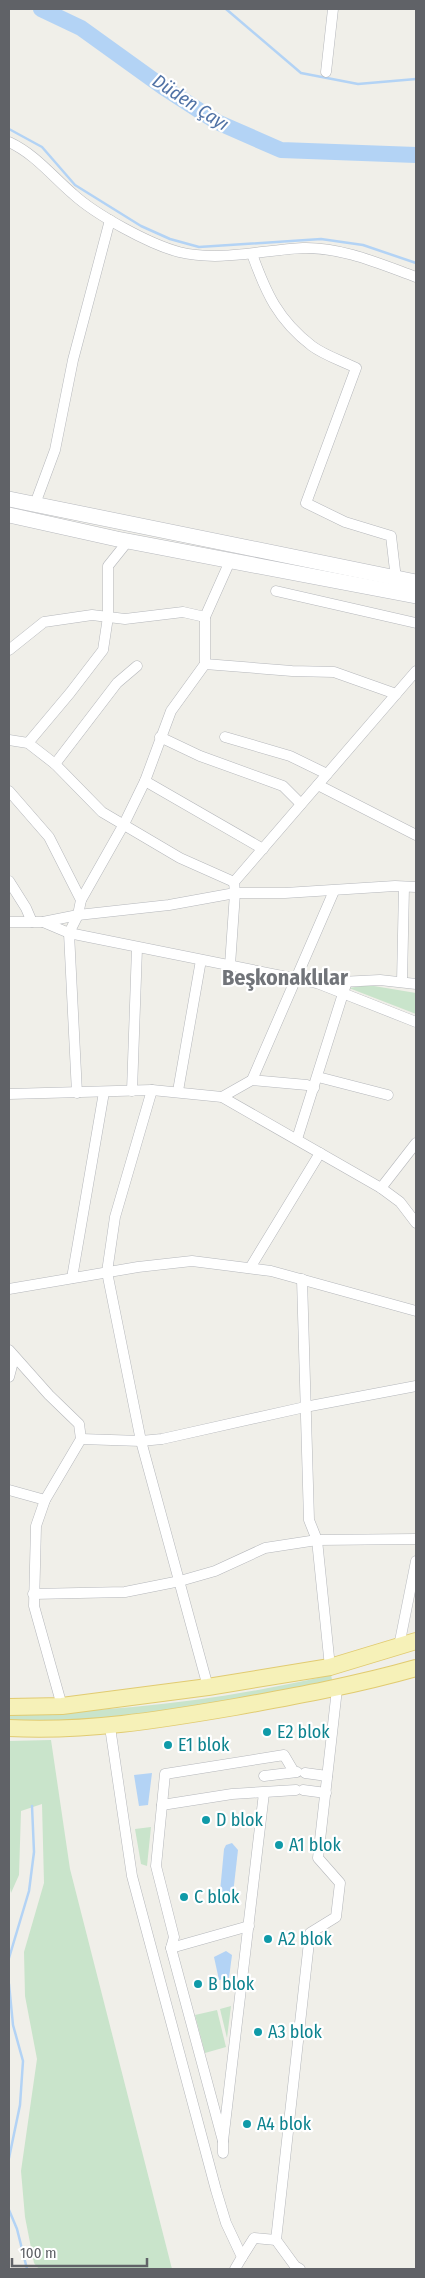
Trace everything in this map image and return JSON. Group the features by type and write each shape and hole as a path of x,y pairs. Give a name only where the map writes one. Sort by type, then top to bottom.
{"main road":[{"path":"9,499 416,582"},
{"path":"9,515 128,541 416,596"},
{"path":"9,1707 62,1706 208,1687 330,1667 416,1641"},
{"path":"9,1728 64,1729 144,1723 337,1689 416,1668"}],"street":[{"path":"326,72 333,9"},
{"path":"9,142 34,157 74,196 110,220 177,251 199,256 252,254 304,248 339,252 368,259 416,277"},
{"path":"35,504 55,450 74,360 110,220"},
{"path":"252,254 262,281 281,318 313,346 356,368 306,503 344,522 391,536 396,578"},
{"path":"28,743 103,650 108,617 108,566 128,541"},
{"path":"77,1094 69,933 78,915 82,900 124,824 145,781 171,711 205,664 205,617 230,561"},
{"path":"276,591 416,624"},
{"path":"9,650 44,622 92,615 125,619 183,612 205,617"},
{"path":"205,664 292,671 334,672 396,694"},
{"path":"55,764 117,683 137,666"},
{"path":"230,965 235,894 234,882 416,671"},
{"path":"225,736 290,756 327,774"},
{"path":"160,737 200,756 283,786 301,804"},
{"path":"9,740 28,743 55,764 102,812 180,858 234,882"},
{"path":"145,781 263,849"},
{"path":"318,785 416,835"},
{"path":"9,791 49,837 82,900"},
{"path":"9,881 26,908 38,922 69,933 317,983 416,1022"},
{"path":"402,982 404,886"},
{"path":"9,922 38,922 235,894 416,887"},
{"path":"252,1080 334,891"},
{"path":"132,1091 137,948"},
{"path":"178,1091 201,960"},
{"path":"297,1139 347,982"},
{"path":"317,983 402,982 416,984"},
{"path":"318,1077 388,1095"},
{"path":"222,1097 252,1080 307,1085 314,1088"},
{"path":"9,1094 77,1094 152,1090 178,1091 222,1097 381,1188 400,1202 416,1223"},
{"path":"152,1090 116,1217 107,1272 141,1441 208,1687"},
{"path":"72,1278 104,1092"},
{"path":"381,1188 416,1143"},
{"path":"250,1268 320,1152"},
{"path":"9,1289 107,1272 192,1261 250,1268 302,1279 416,1311"},
{"path":"302,1279 309,1520 318,1540 330,1667"},
{"path":"9,1377 11,1354"},
{"path":"11,1354 79,1424 81,1439 45,1500 36,1526 34,1606 62,1706"},
{"path":"81,1439 141,1441 162,1438 305,1407 416,1386"},
{"path":"9,1490 45,1500"},
{"path":"33,1594 124,1592 180,1581 215,1571 265,1548 318,1540 416,1539"},
{"path":"399,1646 416,1561"},
{"path":"300,2269 295,2266 276,2240 310,1933 336,1917 340,1883 318,1858 337,1689"},
{"path":"110,1727 132,1876 216,2190 226,2223 242,2257"},
{"path":"223,2142 171,1948 174,1937 156,1866 165,1774 284,1755 299,1773"},
{"path":"264,1776 299,1773 327,1776"},
{"path":"162,1805 232,1794 300,1790 326,1792"},
{"path":"223,2153 264,1793"},
{"path":"171,1948 249,1926"},
{"path":"235,2269 254,2238 276,2240"}],"green space":[{"path":"368,985 416,993 416,1014 349,988"},
{"path":"331,1675 333,1684 120,1720 9,1722 9,1713 90,1710 171,1703 252,1691"},
{"path":"51,1740 70,1869 172,2269 39,2269 34,2263 25,2217 21,2171 37,2059 25,1996 24,1952 44,1883 42,1804 21,1811 19,1875 11,1893 9,1882 9,1741"},
{"path":"151,1827 147,1866 141,1864 135,1829"},
{"path":"231,2006 227,2038 220,2009"},
{"path":"217,2010 226,2047 205,2053 195,2015"}],"water":[{"path":"152,1773 148,1805 139,1806 134,1775"},
{"path":"232,1843 238,1850 233,1894 220,1892 224,1849 226,1845"},
{"path":"226,1951 232,1955 229,1978 219,1980 214,1957"}],"waterway":[{"name":"Düden Çayı","path":"41,9 81,28 163,87 217,122 281,150 416,155"},
{"path":"226,9 301,73 358,84 416,79"},
{"path":"9,129 42,147 75,185 141,226 170,239 199,247 321,239 363,245 416,263"},
{"path":"9,1958 29,1891 34,1852 32,1806"},
{"path":"9,1984 13,2025 23,2061 20,2105 9,2158"},
{"path":"9,2210 17,2229 27,2269"}],"place":[{"name":"E2 blok","path":"267,1732"},
{"name":"E1 blok","path":"168,1745"},
{"name":"D blok","path":"206,1820"},
{"name":"A1 blok","path":"279,1845"},
{"name":"C blok","path":"184,1897"},
{"name":"A2 blok","path":"268,1939"},
{"name":"B blok","path":"198,1984"},
{"name":"A3 blok","path":"258,2032"},
{"name":"A4 blok","path":"247,2124"}],"district":[{"name":"Beşkonaklılar","path":"285,977"}]}
